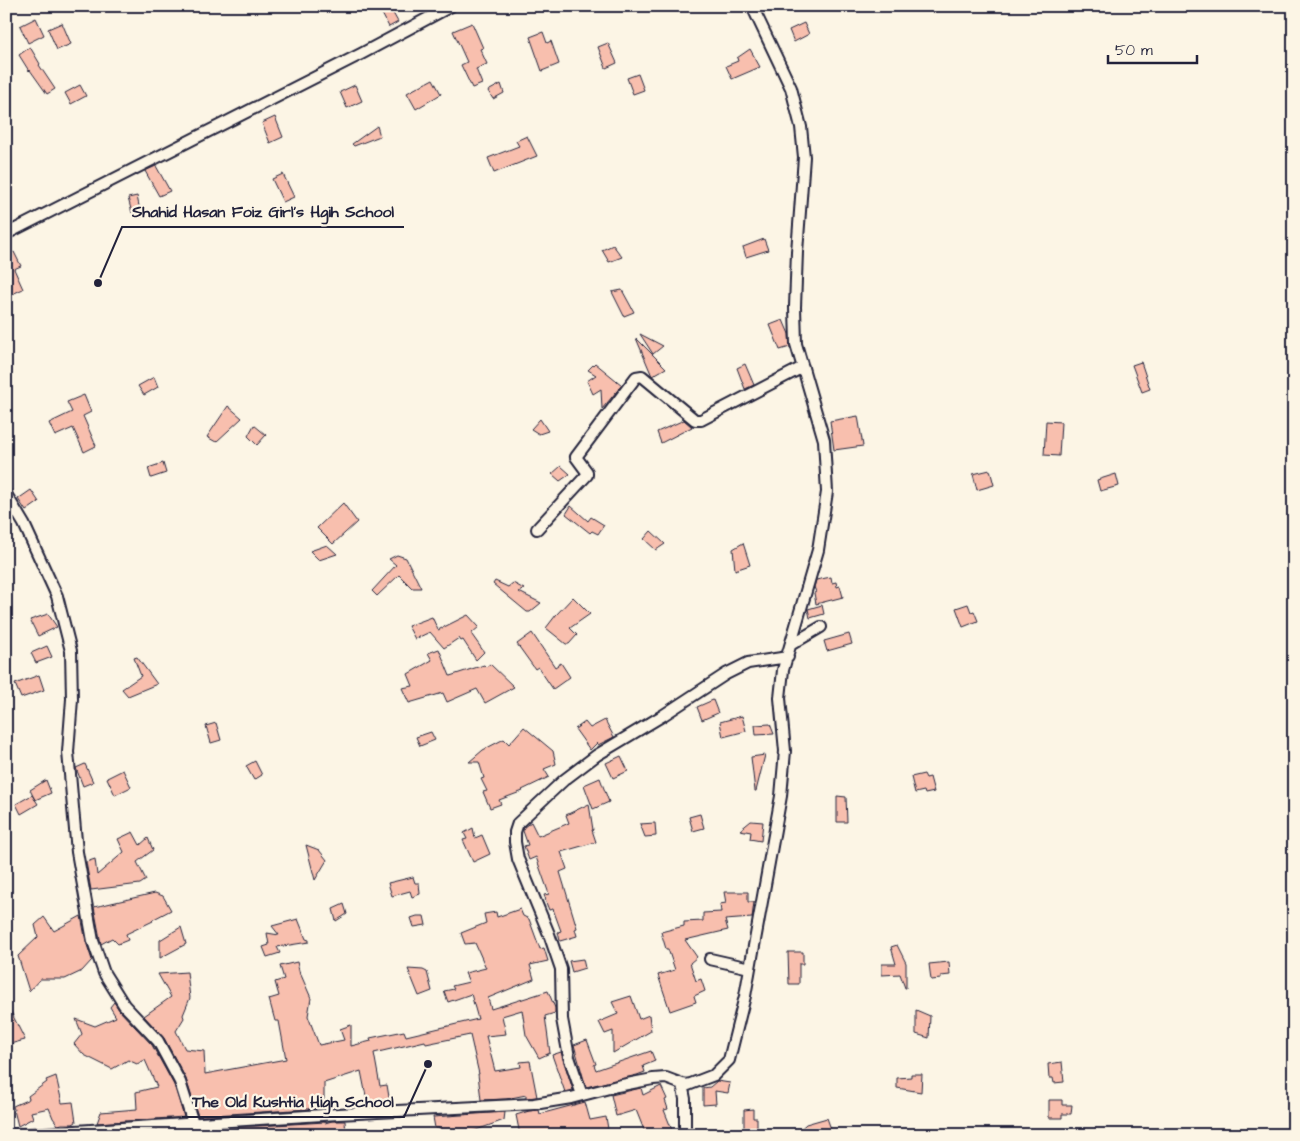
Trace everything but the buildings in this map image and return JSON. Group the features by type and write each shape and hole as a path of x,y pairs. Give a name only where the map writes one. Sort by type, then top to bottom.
{"street":[{"path":"6,234 353,58 451,6"},
{"path":"13,1135 534,1104 654,1079 666,1078 688,1085 714,1076 729,1060 745,996 781,796 785,751 780,698 783,670 818,550 827,492 824,440 796,344 797,252 804,157 801,127 791,88 752,6"},
{"path":"537,529 587,475 587,472 576,457 636,377 642,376 695,420 701,420 803,367"},
{"path":"6,494 24,524 57,596 71,651 72,699 68,752 77,852 92,941 104,973 124,1005 158,1041 180,1082 193,1123"},
{"path":"792,644 821,627"},
{"path":"582,1095 569,1057 565,1038 562,1019 561,969 549,934 518,859 515,832 518,823 564,780 596,755 662,716 726,674 748,663 788,657"},
{"path":"710,960 750,968"},
{"path":"682,1084 685,1099 685,1135"},
{"path":"182,1124 184,1135"}],"place":[{"name":"Shahid Hasan Foiz Girl's Hgih School","path":"98,283"},
{"name":"The Old Kushtia High School","path":"428,1064"}]}
